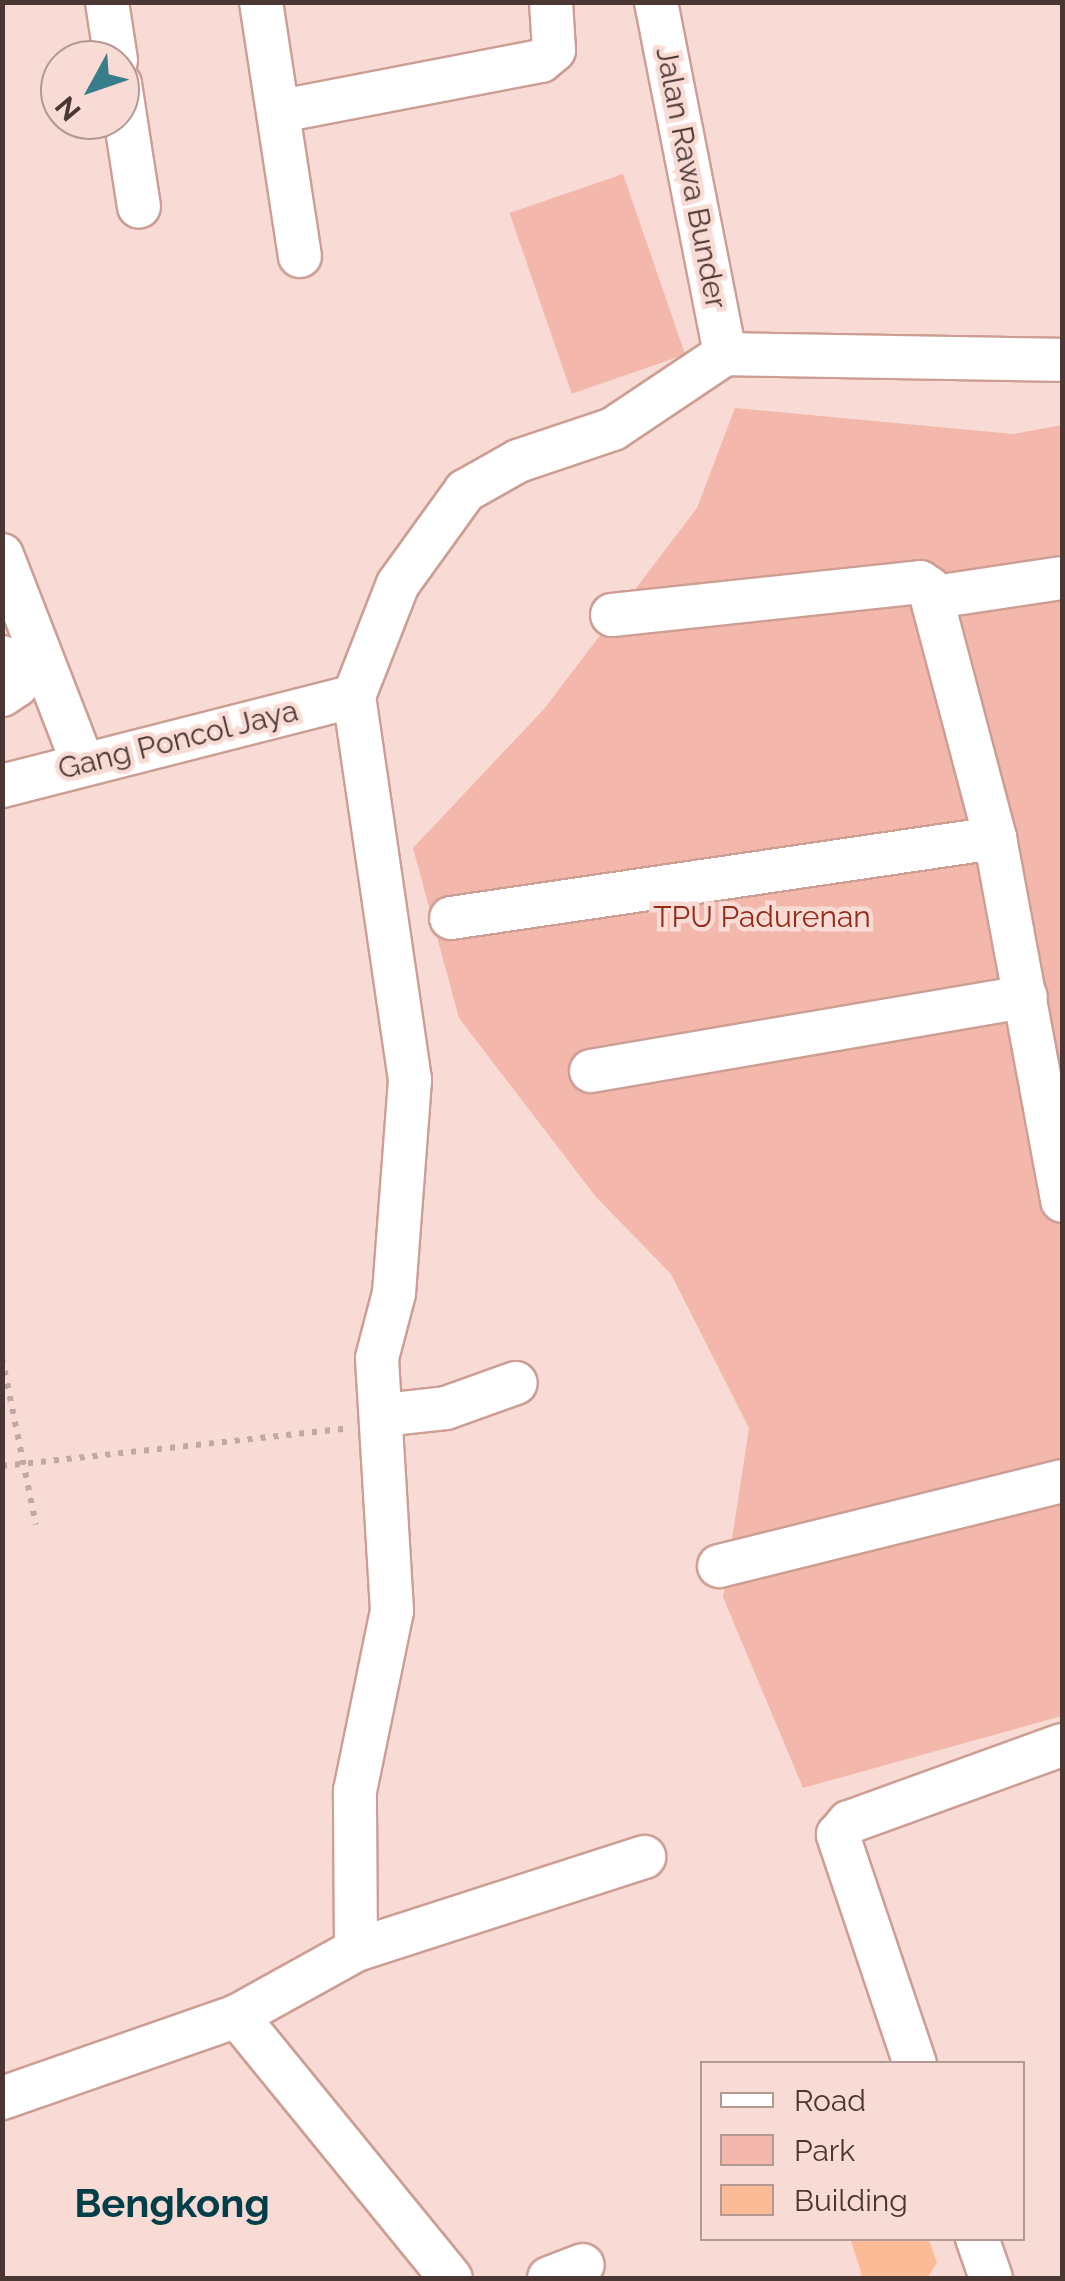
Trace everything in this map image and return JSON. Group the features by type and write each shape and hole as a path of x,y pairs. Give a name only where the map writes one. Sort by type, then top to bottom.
{"street":[{"path":"107,2 113,40"},
{"path":"260,2 281,112 300,256"},
{"path":"281,112 541,61 554,50 551,2"},
{"name":"Jalan Rawa Bunder","path":"656,2 726,354"},
{"path":"129,140 139,207"},
{"path":"356,1950 355,1791 392,1611 384,1420 376,1358 394,1293 410,1080 354,696 398,584 464,492 518,461 613,429 726,354 1062,360"},
{"path":"2,555 83,764"},
{"path":"934,597 1062,578"},
{"path":"612,615 920,582 934,597 995,838 1062,1201"},
{"path":"2,657 17,685 2,694"},
{"name":"Gang Poncol Jaya","path":"2,786 354,696"},
{"path":"451,918 995,838"},
{"path":"591,1071 1026,997"},
{"path":"384,1420 446,1408 516,1383"},
{"path":"720,1566 1062,1482"},
{"path":"913,2061 838,1835 849,1822 1062,1745"},
{"path":"2,2098 237,2016 356,1950 644,1856"},
{"path":"237,2016 451,2278"},
{"path":"977,2241 991,2278"}],"path":[{"path":"2,1358 36,1525"},
{"path":"2,1466 384,1420"}],"green space":[{"path":"623,174 685,355 572,394 510,213"},
{"name":"TPU Padurenan","path":"735,408 1013,434 1062,425 1062,1716 803,1788 723,1597 749,1428 671,1274 596,1197 459,1018 413,848 544,709 697,508"}],"building":[{"path":"851,2241 929,2241 937,2263 927,2278 863,2278"}],"district":[{"name":"Bengkong","path":"172,2203"}]}
